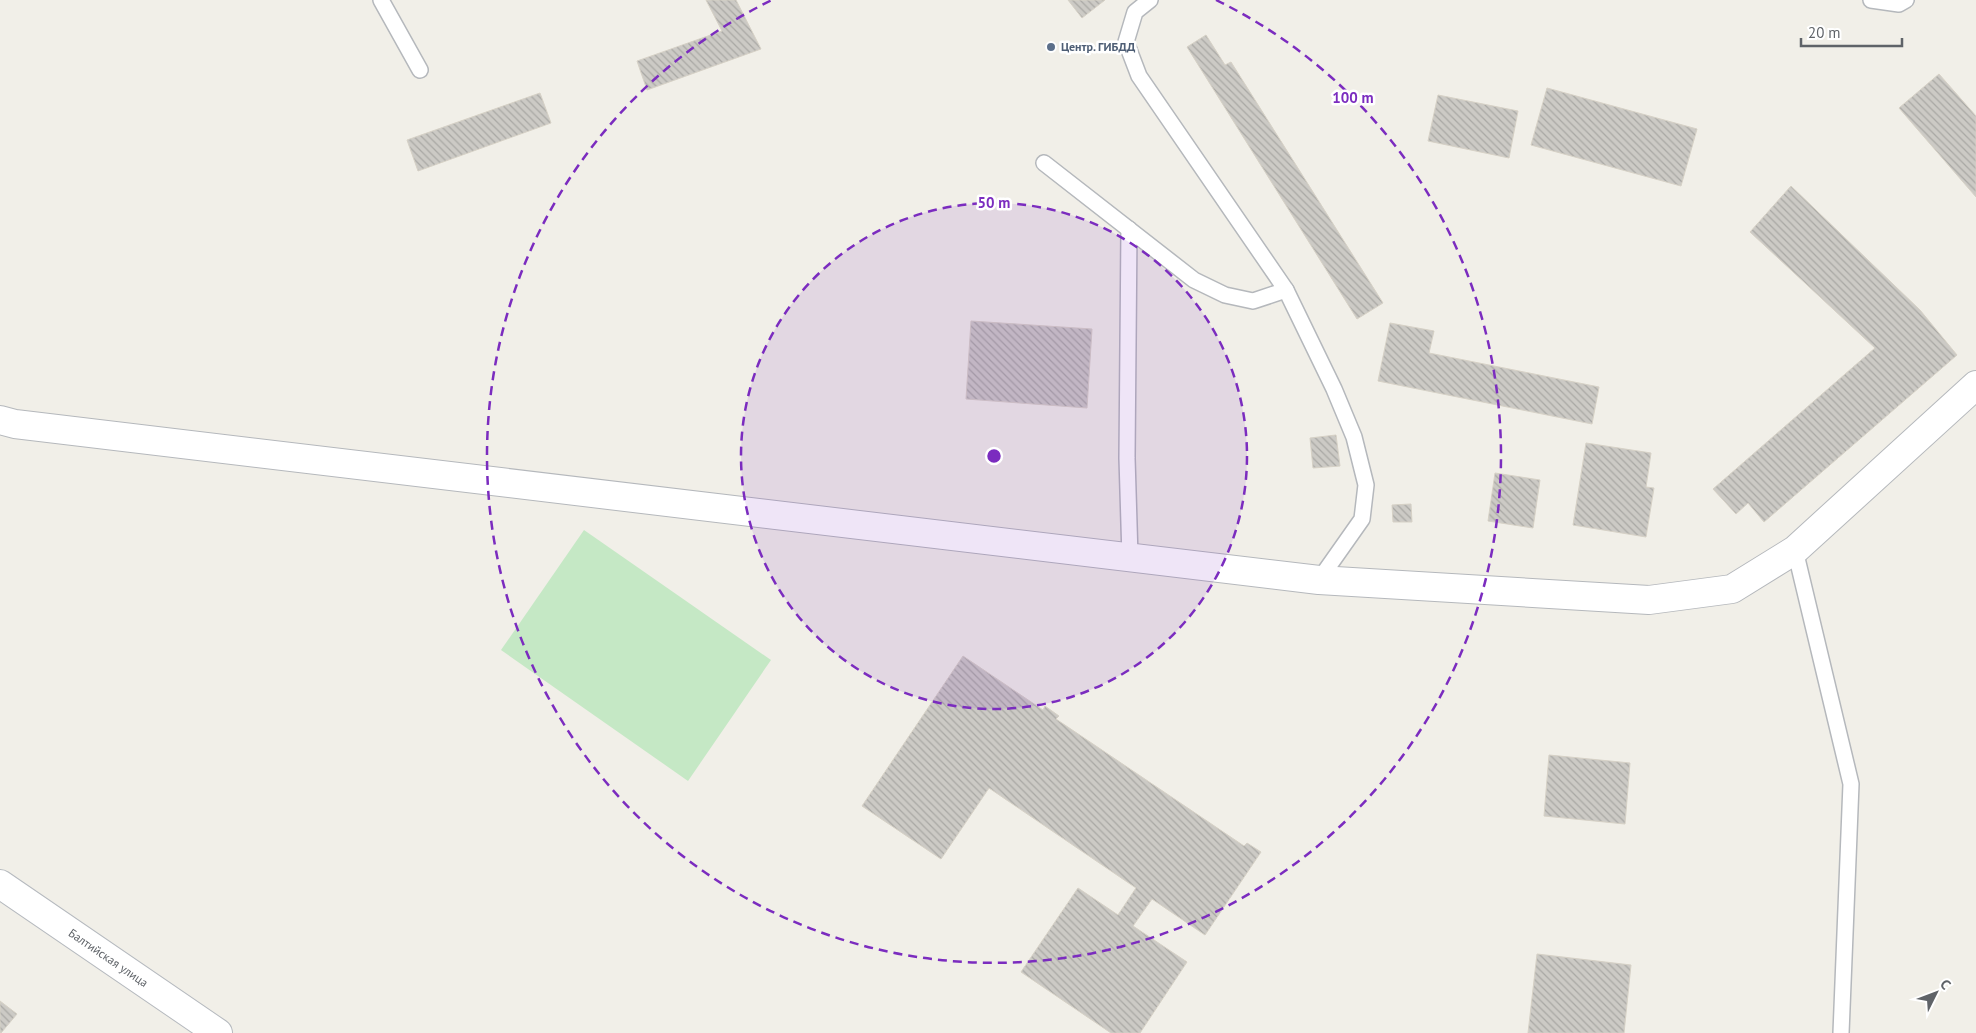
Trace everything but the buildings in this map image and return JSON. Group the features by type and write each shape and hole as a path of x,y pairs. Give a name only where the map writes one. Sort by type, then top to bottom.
{"street":[{"path":"0,420 25,425 1319,580 1649,600 1732,589 1795,550 1976,385"},
{"name":"Балтийская улица","path":"0,884 218,1033"}],"lane":[{"path":"381,0 420,70"},
{"path":"1150,0 1135,12 1126,42 1139,76 1286,290 1334,389 1351,429 1366,484 1362,519 1319,580"},
{"path":"1871,0 1899,4 1906,0"},
{"path":"1044,163 1194,280 1225,295 1253,301 1286,290"},
{"path":"1129,229 1127,458 1130,557"},
{"path":"1795,550 1851,784 1841,1033"}],"green space":[{"path":"584,530 771,660 688,781 501,650"}],"place":[{"name":"Центр. ГИБДД","path":"1051,47"}]}
